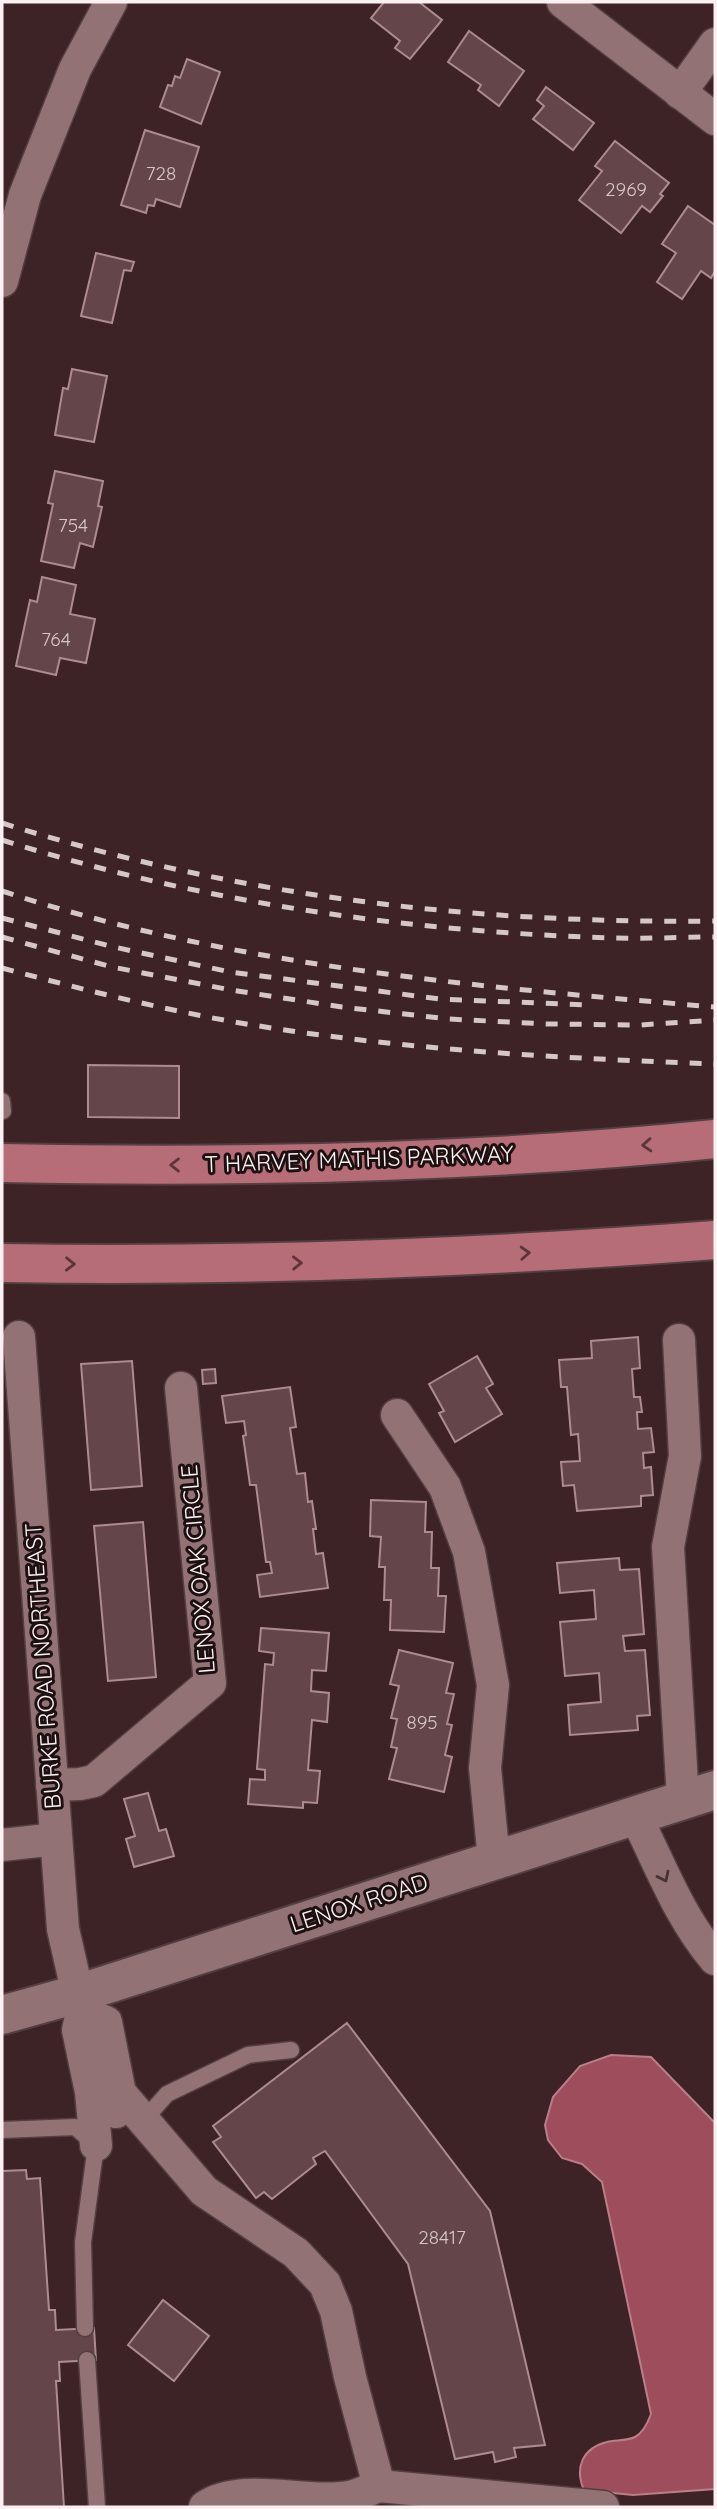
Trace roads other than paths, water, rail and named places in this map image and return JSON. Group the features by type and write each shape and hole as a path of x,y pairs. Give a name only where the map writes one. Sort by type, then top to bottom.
{"highway":[{"name":"T HARVEY MATHIS PARKWAY","path":"2,1163 226,1164 389,1160 539,1153 715,1139"},
{"path":"2,1263 241,1264 393,1260 715,1240"}],"street":[{"path":"2,281 25,195 75,69 111,2"},
{"path":"563,2 715,119"},
{"path":"680,93 715,44"},
{"name":"BURKE ROAD NORTHEAST","path":"19,1337 63,1929 80,2003 78,2030 107,2077 92,2092 96,2145"},
{"path":"679,1340 685,1456 668,1547 699,1795"},
{"name":"LENOX OAK CIRCLE","path":"52,1785 94,1781 210,1684 181,1388"},
{"path":"397,1415 445,1487 469,1552 494,1685 485,1768 494,1860"},
{"name":"LENOX ROAD","path":"2,2015 80,2003 494,1860 699,1795"},
{"path":"635,1815 709,1947"},
{"path":"2,1845 56,1839"},
{"path":"107,2077 204,2191 296,2253 325,2284 336,2311 379,2486"},
{"path":"205,2507 216,2500 241,2496 352,2496 379,2486 603,2507"}],"lane":[{"path":"2,1101 3,1111"},
{"path":"144,2120 167,2094 248,2055 291,2050"},
{"path":"2,2130 75,2127 96,2145 83,2242 85,2328"},
{"path":"87,2360 97,2507"}],"railway":[{"path":"2,823 177,870 355,900 444,911 534,917 715,921"},
{"path":"2,840 152,881 228,897 381,921 536,935 715,937"},
{"path":"2,891 88,917 176,938 355,970 536,991 715,1007"},
{"path":"2,918 114,947 230,972 440,999 586,1005"},
{"path":"2,937 112,967 231,990 342,1007 449,1019 547,1024 640,1025 715,1020"},
{"path":"2,968 172,1010 289,1031 471,1051 715,1064"}]}
